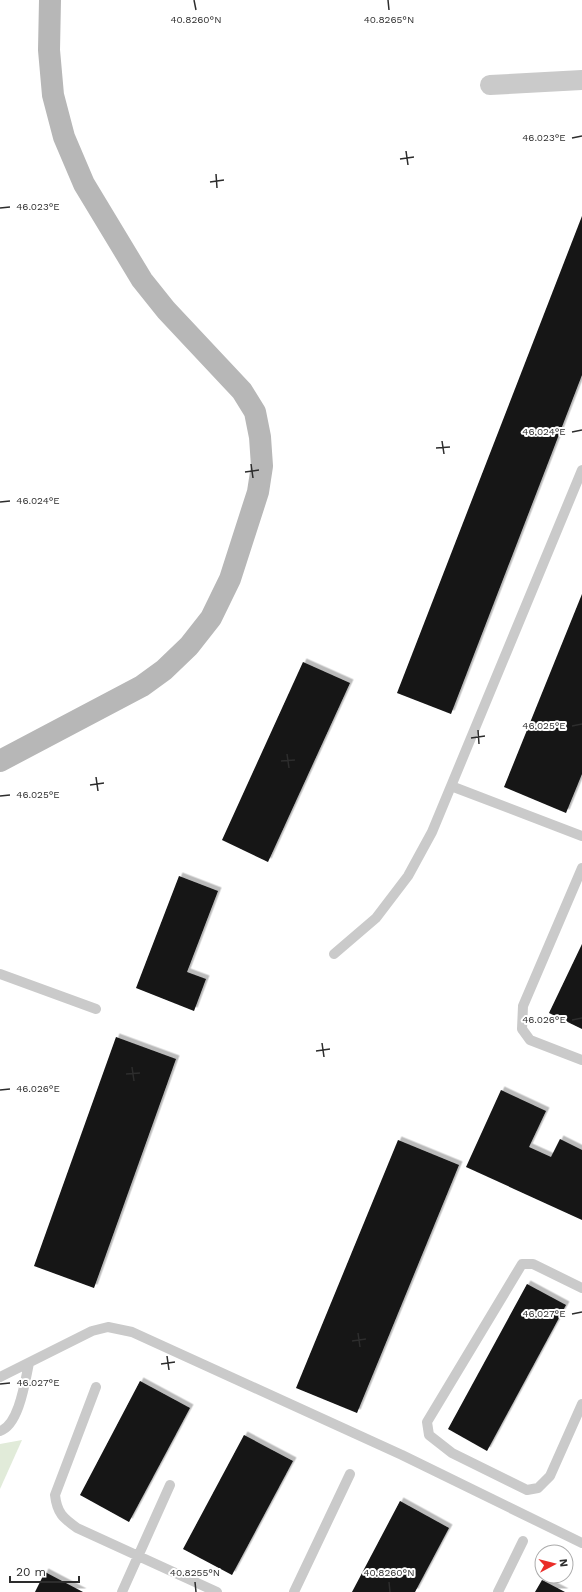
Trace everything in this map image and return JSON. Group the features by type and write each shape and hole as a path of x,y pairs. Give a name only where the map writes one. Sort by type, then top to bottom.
{"street":[{"path":"0,761 142,686 164,670 188,646 211,618 230,579 258,492 262,466 260,437 255,412 242,391 166,310 142,280 84,184 64,137 53,95 49,50 50,0"},
{"path":"490,85 582,80"}],"lane":[{"path":"334,954 376,918 408,876 432,832 582,470"},
{"path":"451,786 582,836"},
{"path":"582,868 523,1006 522,1028 530,1040 582,1060"},
{"path":"0,974 96,1009"},
{"path":"582,1288 533,1264 522,1264 427,1422 429,1434 452,1453 527,1490 538,1488 550,1476 582,1404"},
{"path":"0,1377 92,1331 108,1327 132,1332 402,1455 582,1543"},
{"path":"0,1431 6,1429 16,1415 29,1363"},
{"path":"96,1386 55,1494 56,1504 62,1517 77,1528 216,1592"},
{"path":"294,1592 350,1474"},
{"path":"122,1592 170,1485"},
{"path":"498,1592 523,1540"}],"green space":[{"path":"22,1440 0,1489 0,1444"}],"building":[{"path":"582,216 582,375 451,714 397,693"},
{"path":"582,594 582,774 566,813 504,787"},
{"path":"303,662 350,683 268,862 222,840"},
{"path":"179,876 218,891 187,972 206,979 194,1011 136,988"},
{"path":"582,944 582,1029 549,1013"},
{"path":"116,1037 176,1059 94,1288 34,1266"},
{"path":"501,1090 546,1111 529,1147 551,1157 560,1139 582,1150 582,1220 466,1167"},
{"path":"398,1140 459,1165 357,1413 296,1388"},
{"path":"527,1284 566,1305 487,1451 448,1429"},
{"path":"140,1381 190,1408 129,1522 80,1495"},
{"path":"244,1435 293,1461 232,1575 183,1549"},
{"path":"400,1501 449,1528 415,1592 352,1592"},
{"path":"45,1572 83,1592 35,1592"},
{"path":"540,1584 550,1584 565,1592 535,1592"}]}
